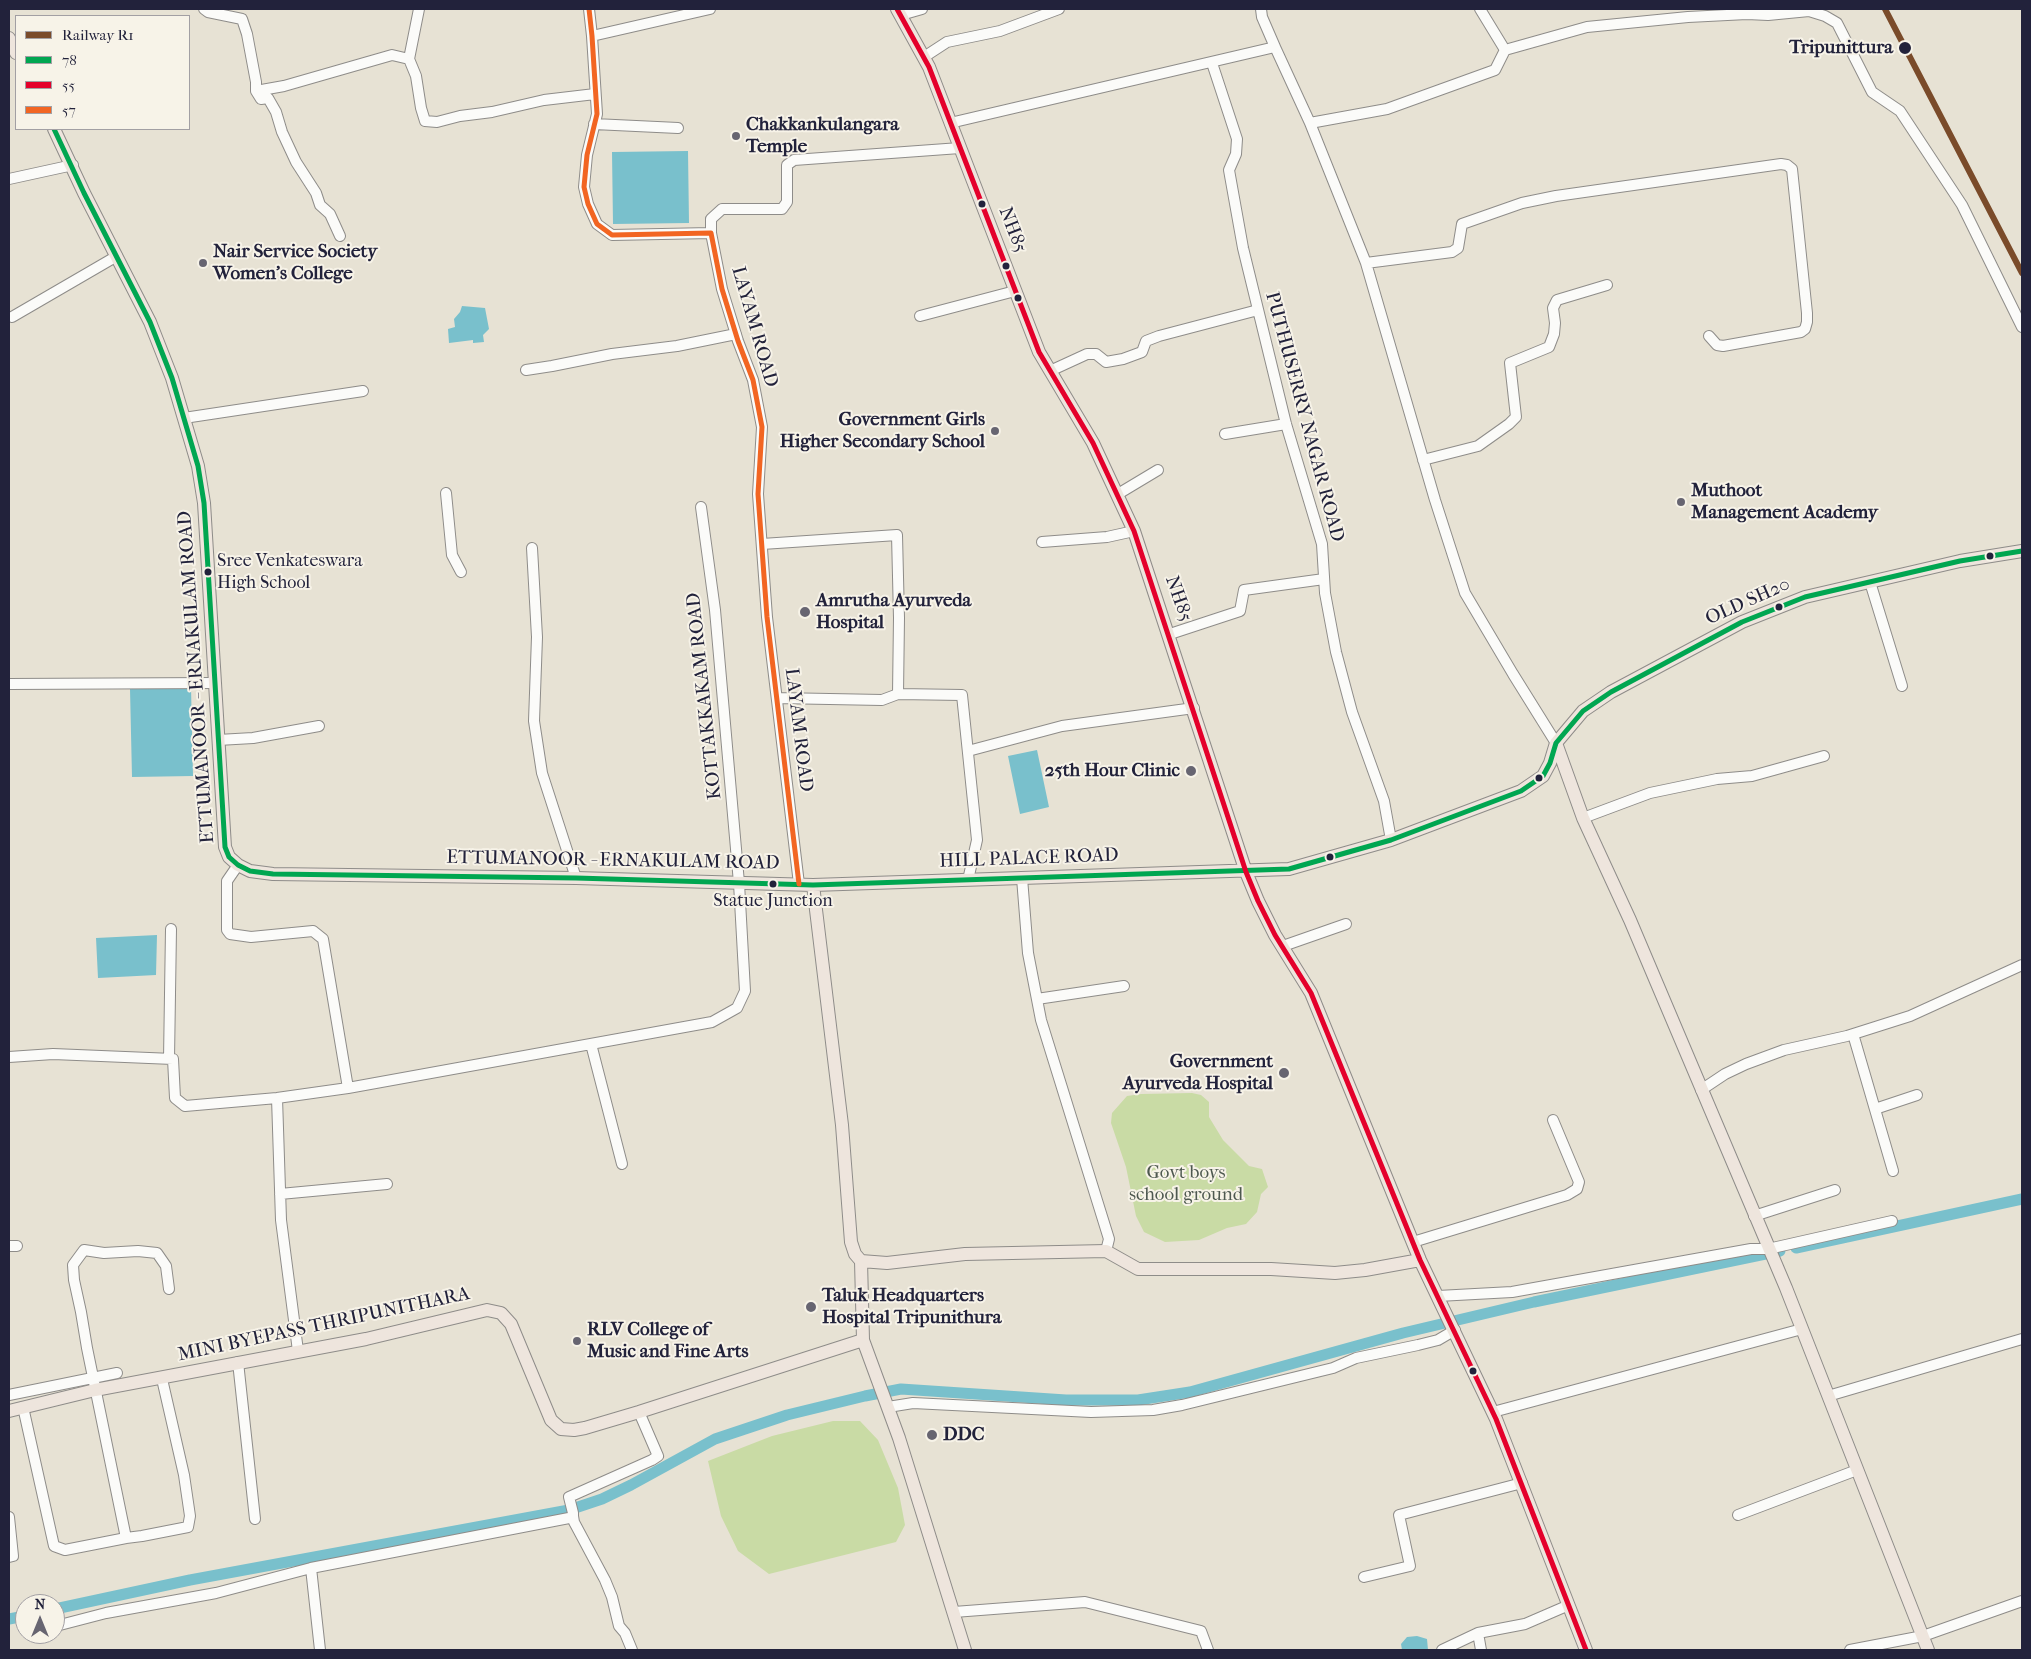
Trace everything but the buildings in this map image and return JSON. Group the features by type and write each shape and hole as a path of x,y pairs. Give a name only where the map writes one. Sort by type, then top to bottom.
{"main road":[{"name":"NH85","path":"899,12 924,57 1039,352 1093,443 1134,531 1170,634 1246,872"},
{"path":"9,38 15,51"},
{"name":"ETTUMANOOR - ERNAKULAM ROAD","path":"54,130 84,193 118,256 150,322 172,378 198,466 204,503 225,846 229,857 238,865 250,870 273,874 576,878 814,885"},
{"name":"OLD SH20","path":"1556,743 1583,711 1611,692 1742,622 1804,597 2022,550"},
{"path":"1556,743 1583,818 1630,920 1802,1329 1928,1650"},
{"path":"1556,743 1550,763 1543,776 1521,791 1390,840 1289,869 1246,872 1258,901 1282,946 1311,993 1420,1260 1445,1308 1493,1412 1586,1650"},
{"name":"HILL PALACE ROAD","path":"814,885 1246,872"},
{"path":"814,885 842,1125 851,1242 855,1254 861,1261 863,1340 887,1406 965,1650"},
{"path":"861,1261 887,1263 965,1254 1106,1251 1138,1269 1271,1269 1335,1273 1365,1270 1420,1260"},
{"name":"MINI BYEPASS THRIPUNITHARA","path":"15,1409 94,1384 162,1378 366,1339 477,1311 494,1310 501,1313 510,1324 548,1416 561,1429 585,1428 863,1340"}],"street":[{"path":"204,9 208,12 242,19 247,34 256,91 261,98 268,98 303,175 316,193 320,205 330,214 340,236"},
{"path":"418,9 409,59 416,76 425,121 437,122 544,100 595,94"},
{"path":"589,9 597,114 586,155 584,187 588,204 597,224 612,235 711,233 711,219 722,208 782,209 787,202 787,165 794,160 960,148"},
{"path":"592,36 710,9"},
{"path":"899,12 922,9"},
{"path":"924,57 947,42 1000,31 1059,9"},
{"path":"1261,9 1262,17 1310,123 1366,263 1423,460 1465,593 1512,674 1556,743"},
{"path":"1480,9 1505,50"},
{"path":"1310,123 1387,109 1495,70 1505,50 1587,27 1746,11 1809,11 1836,22 1872,92 1900,111 1962,205 2022,327"},
{"path":"950,123 1275,47"},
{"path":"256,91 284,86 392,55 409,59"},
{"name":"PUTHUSERRY NAGAR ROAD","path":"1212,62 1237,139 1236,154 1230,170 1243,248 1286,424 1322,544 1324,579 1339,661 1352,712 1384,801 1390,840"},
{"path":"594,124 678,128"},
{"path":"1366,263 1452,252 1458,248 1462,224 1522,203 1556,196 1781,164 1787,165 1792,169 1807,313 1805,329 1801,332 1723,346 1717,344 1709,336"},
{"path":"9,179 72,165"},
{"name":"LAYAM ROAD","path":"711,233 722,289 753,380 762,427 758,494 767,617 799,884"},
{"path":"12,317 118,256"},
{"path":"1423,460 1478,446 1510,424 1516,417 1510,363 1549,347 1554,334 1553,308 1557,300 1607,285"},
{"path":"920,316 1015,291"},
{"path":"1050,371 1087,354 1096,354 1106,362 1123,359 1142,352 1146,341 1159,336 1258,310"},
{"path":"526,370 612,354 677,346 736,334"},
{"path":"184,418 362,391"},
{"path":"1225,434 1286,424"},
{"path":"1118,494 1158,470"},
{"path":"446,493 452,554 461,572"},
{"name":"KOTTAKKAKAM ROAD","path":"169,1059 173,1060 175,1098 185,1106 277,1098 348,1088 712,1022 737,1008 745,991 740,882 715,610 701,507"},
{"path":"1042,542 1107,537 1134,531"},
{"path":"762,544 897,535 898,694"},
{"path":"532,548 537,637 534,721 542,773 576,878"},
{"path":"1170,634 1240,611 1244,590 1324,579"},
{"path":"1870,582 1902,686"},
{"path":"9,684 215,682"},
{"path":"777,698 882,700 898,694 962,695 977,840 968,880"},
{"path":"968,751 1062,726 1194,708"},
{"path":"218,740 253,738 319,726"},
{"path":"1583,818 1650,793 1717,779 1752,776 1824,756"},
{"path":"238,865 227,881 227,930 230,934 251,937 313,931 323,939 348,1088"},
{"path":"1022,878 1028,952 1041,1020 1109,1239 1106,1251"},
{"path":"1282,946 1346,924"},
{"path":"9,1057 53,1054 169,1059 170,929"},
{"path":"1702,1090 1726,1074 1764,1057 1784,1050 1853,1034 1910,1016 2022,965"},
{"path":"1037,999 1124,986"},
{"path":"1853,1034 1893,1171"},
{"path":"592,1044 622,1164"},
{"path":"1875,1109 1917,1095"},
{"path":"277,1098 281,1220 298,1351"},
{"path":"1413,1242 1558,1198 1577,1189 1578,1182 1553,1120"},
{"path":"280,1194 387,1184"},
{"path":"1754,1216 1835,1190"},
{"path":"1438,1296 1512,1292 1751,1249 1768,1249 1892,1221"},
{"path":"126,1538 94,1384 73,1266 84,1250 104,1254 138,1251 157,1254 166,1266 169,1289"},
{"path":"1493,1412 1802,1329"},
{"path":"887,1406 913,1403 1091,1412 1153,1410 1182,1405 1333,1368 1356,1358 1438,1340 1454,1330"},
{"path":"1828,1396 2022,1339"},
{"path":"238,1362 255,1519"},
{"path":"117,1373 94,1384 10,1394 54,1546 64,1550 188,1527 190,1516 184,1476 162,1378"},
{"path":"632,1650 619,1626 605,1580 574,1522 569,1497 658,1456 640,1412"},
{"path":"1738,1516 1858,1470"},
{"path":"1364,1577 1410,1566 1399,1515 1522,1483"},
{"path":"65,1624 106,1613 216,1593 311,1568 565,1519 573,1511"},
{"path":"9,1517 13,1556 9,1557"},
{"path":"311,1568 320,1650"},
{"path":"1850,1650 1923,1636 2022,1601"},
{"path":"954,1612 1085,1602 1201,1631 1208,1650"},
{"path":"1442,1650 1478,1634 1525,1624 1570,1605"},
{"path":"1478,1634 1481,1650"}],"green space":[{"name":"Govt boys school ground","path":"1192,1093 1201,1095 1209,1102 1209,1117 1223,1140 1249,1166 1262,1169 1268,1187 1261,1194 1257,1212 1246,1224 1227,1228 1199,1240 1165,1242 1144,1232 1136,1216 1126,1167 1111,1123 1112,1113 1127,1096"},
{"path":"833,1421 860,1421 878,1440 898,1488 905,1525 896,1542 769,1574 738,1551 721,1516 708,1461 772,1436"}],"water":[{"path":"688,151 689,223 613,224 612,152"},
{"path":"462,306 485,308 489,329 483,335 484,342 473,343 473,340 449,343 448,329 455,327 454,319"},
{"path":"191,687 193,776 132,777 130,689"},
{"path":"1037,750 1049,807 1020,814 1008,756"},
{"path":"157,935 156,975 98,978 96,938"},
{"path":"1417,1636 1427,1639 1428,1650 1402,1650 1401,1644 1407,1637"}],"waterway":[{"path":"1796,1248 2022,1199"},
{"path":"65,1607 190,1580 569,1510 602,1499 631,1485 715,1439 787,1415 865,1396 901,1389 1066,1400 1138,1400 1190,1392 1403,1333 1534,1302 1780,1251"},
{"path":"9,1619 15,1618"}],"railway":[{"path":"1885,9 2022,273"}],"rail line":[{"name":"R1","path":"1885,9 2022,273"}],"transit line":[{"name":"57","path":"589,9 597,114 587,155 584,187 588,204 597,224 612,235 711,233 722,289 738,341 753,380 762,427 758,494 767,617 799,884"},
{"name":"55","path":"897,9 929,67 1039,352 1093,443 1134,531 1246,872 1275,935 1311,993 1420,1260 1496,1419 1586,1650"},
{"name":"78","path":"54,130 84,193 150,322 172,378 198,466 204,503 225,847 229,857 238,865 250,871 273,874 576,878 813,885 1289,869 1391,840 1521,791 1543,776 1550,763 1556,743 1583,711 1611,692 1742,622 1805,597 1960,561 2022,551"}],"place":[{"name":"Tripunittura","path":"1905,48"},
{"name":"Chakkankulangara Temple","path":"736,136"},
{"name":"Nair Service Society Women's College","path":"203,263"},
{"name":"Government Girls Higher Secondary School","path":"995,431"},
{"name":"Muthoot Management Academy","path":"1681,502"},
{"name":"Sree Venkateswara High School","path":"208,572"},
{"name":"Amrutha Ayurveda Hospital","path":"805,612"},
{"name":"25th Hour Clinic","path":"1191,771"},
{"name":"Statue Junction","path":"773,884"},
{"name":"Government Ayurveda Hospital","path":"1284,1073"},
{"name":"Taluk Headquarters Hospital Tripunithura","path":"811,1307"},
{"name":"RLV College of Music and Fine Arts","path":"577,1341"},
{"name":"DDC","path":"932,1435"}]}
